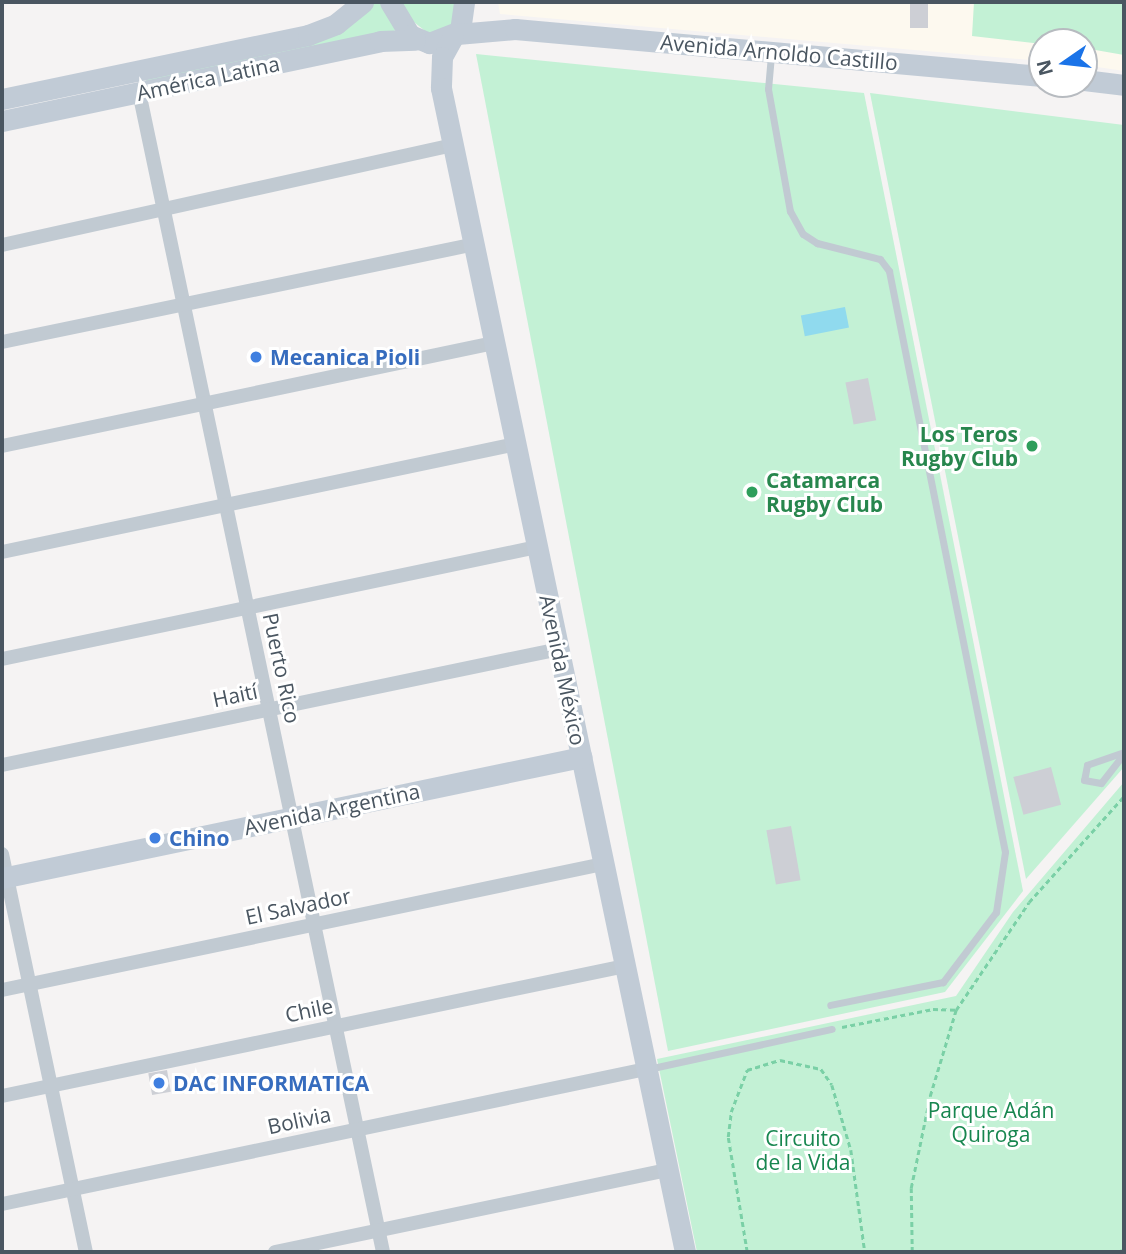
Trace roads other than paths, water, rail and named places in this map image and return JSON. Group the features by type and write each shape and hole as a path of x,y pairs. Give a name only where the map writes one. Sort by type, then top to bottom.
{"main road":[{"name":"América Latina","path":"2,99 308,35 336,24 363,2"},
{"name":"Avenida México","path":"390,2 416,41 441,88"},
{"name":"Avenida México","path":"466,2 465,18 442,57 441,88 685,1252"},
{"name":"Avenida Arnoldo Castillo","path":"466,2 489,22 515,29 1028,75"},
{"name":"Avenida Arnoldo Castillo","path":"455,36 515,29"},
{"name":"América Latina","path":"3,125 139,92 380,41 416,41 455,36"},
{"path":"1098,82 1124,85"},
{"name":"Avenida Argentina","path":"4,877 581,757"}],"street":[{"name":"Puerto Rico","path":"139,92 383,1252"},
{"path":"2,245 453,145"},
{"path":"2,342 474,244"},
{"path":"2,446 495,343"},
{"path":"2,552 516,444"},
{"path":"2,659 537,547"},
{"name":"Haití","path":"2,765 559,649"},
{"path":"2,854 4,877 86,1252"},
{"name":"El Salvador","path":"2,990 604,864"},
{"name":"Chile","path":"2,1096 625,966"},
{"name":"Bolivia","path":"2,1204 646,1069"},
{"path":"275,1252 667,1170"}],"lane":[{"path":"771,50 768,89 790,211 803,233 817,243 880,259 890,271 1005,852 996,912 943,982 830,1005"},
{"path":"1124,753 1101,783 1084,780 1087,765 1124,753"},
{"path":"646,1069 832,1029"}],"water":[{"path":"845,307 849,328 805,336 801,316"}],"place":[{"name":"Mecanica Pioli","path":"256,357"},
{"name":"Los Teros Rugby Club","path":"1032,446"},
{"name":"Catamarca Rugby Club","path":"752,492"},
{"name":"Chino","path":"155,838"},
{"name":"DAC INFORMATICA","path":"159,1083"}],"park label":[{"name":"Parque Adán Quiroga","path":"991,1122"},
{"name":"Circuito de la Vida","path":"803,1150"}]}
